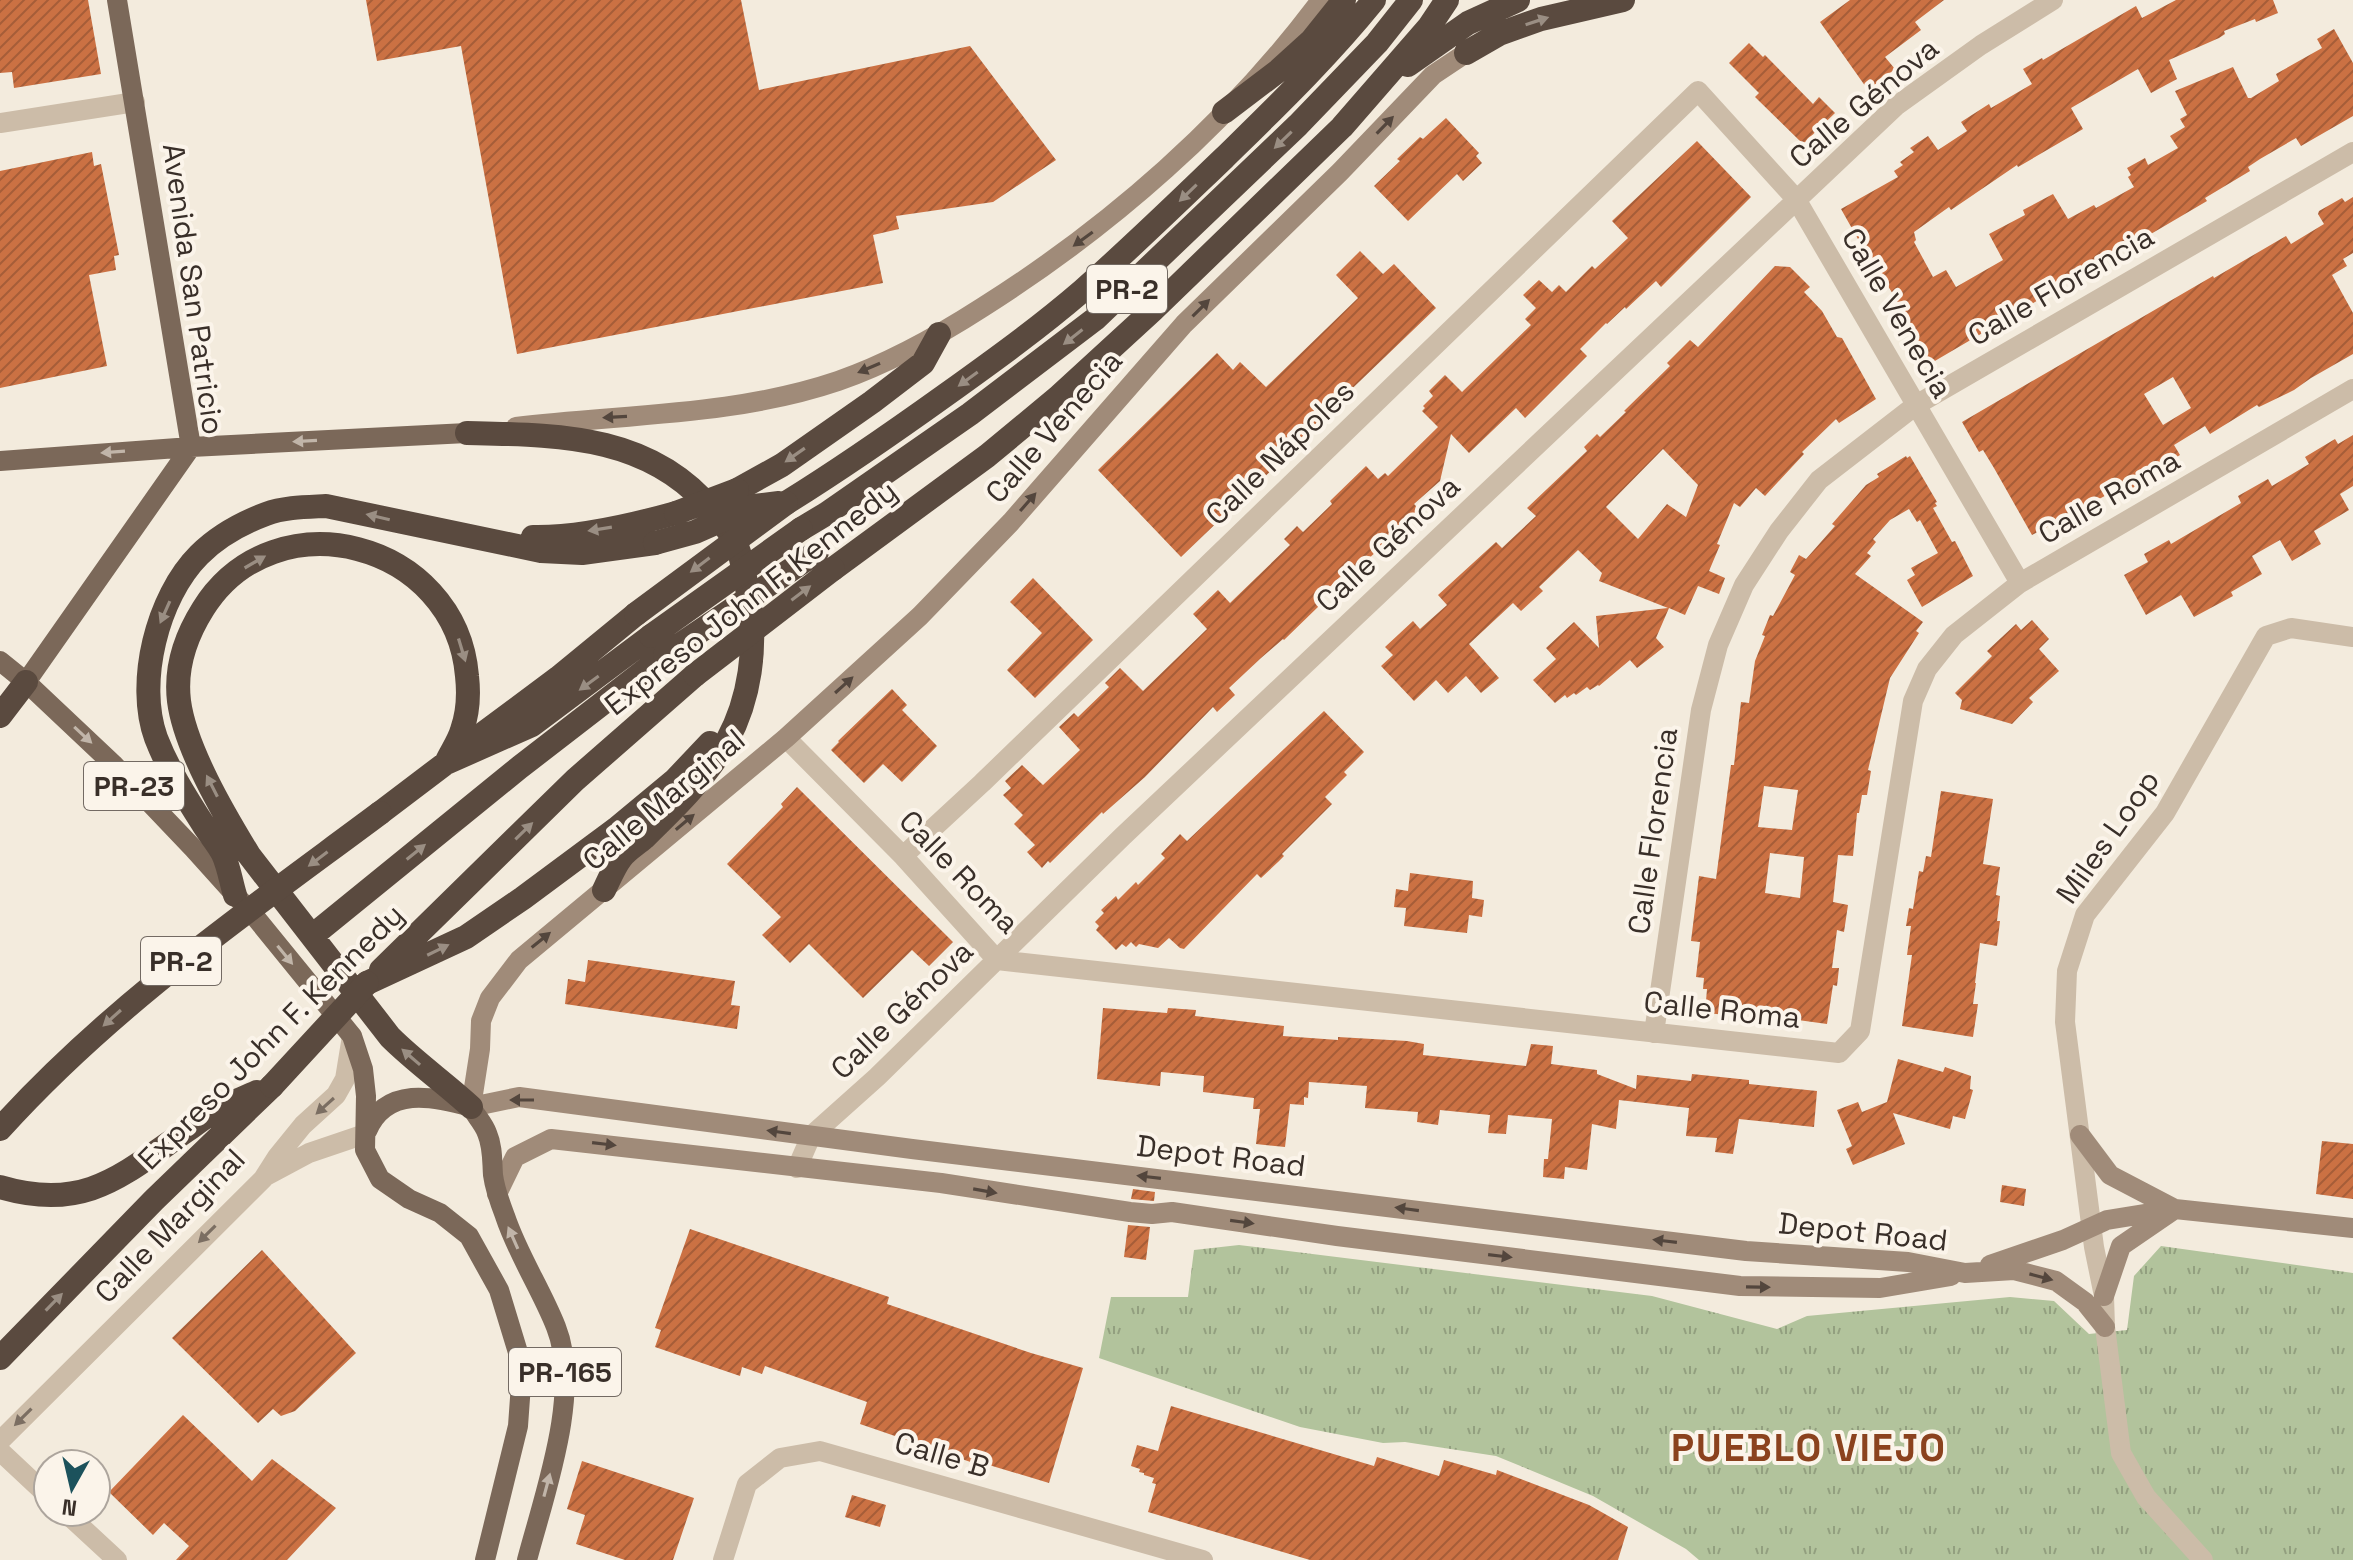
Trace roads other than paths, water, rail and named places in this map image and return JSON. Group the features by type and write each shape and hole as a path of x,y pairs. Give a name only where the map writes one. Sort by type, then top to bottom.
{"highway":[{"path":"1224,112 1278,71 1312,40 1344,0"},
{"path":"446,763 636,614 786,503 917,416 1080,293 1150,230 1291,93 1374,0"},
{"name":"Expreso John F. Kennedy","path":"0,1129 36,1090 118,1013 183,959 446,763 532,725 658,645 801,529 970,414 1095,319 1298,125 1377,43 1411,0"},
{"name":"Expreso John F. Kennedy","path":"0,1358 154,1200 272,1086 367,983 575,780 825,561 877,538 987,456 1057,398 1342,127 1429,27 1447,0"},
{"path":"1383,81 1468,23 1518,0"},
{"path":"1466,53 1499,34 1541,19 1623,0"},
{"path":"454,534 551,537 637,524 737,490 782,465 923,363 939,334"},
{"path":"467,433 543,435 592,443 655,461 702,498 728,530 738,549 745,575 753,642 746,689 729,737 717,758 677,805 621,858 604,890"},
{"path":"235,895 223,855 175,781 156,737 148,684 155,636 178,585 198,556 229,531 267,514 300,507 326,506 541,551 582,553 655,543 695,532 754,506 786,503"},
{"path":"446,763 462,731 469,695 466,659 454,625 434,594 407,570 375,553 340,544 303,545 268,554 237,572 210,597 191,628 180,663 179,699 186,734 249,855 390,1037 471,1107"},
{"path":"312,936 520,767 658,645 825,561"},
{"path":"0,716 26,682"},
{"path":"367,983 466,937 616,829 675,780 703,752 746,689"},
{"path":"0,1187 43,1196 101,1187 141,1164 217,1110 272,1086"}],"main road":[{"name":"Avenida San Patricio","path":"26,682 191,447 117,0"},
{"path":"0,461 191,447 467,433"},
{"name":"PR-23","path":"0,661 113,764 235,895 352,1036 363,1069 365,1134"},
{"path":"365,1134 379,1110 417,1097 471,1107"},
{"name":"PR-165","path":"471,1107 487,1131 497,1194 511,1235 556,1328 565,1370 563,1406 554,1459 527,1560"},
{"name":"PR-165","path":"365,1134 365,1150 380,1179 397,1192 440,1213 469,1236 499,1290 513,1330 521,1371 518,1426 485,1560"}],"street":[{"path":"467,433 729,407 838,381 892,359 1021,283 1096,229 1224,112 1299,30 1321,0"},
{"name":"Calle Génova","path":"797,1168 811,1136 877,1077 1123,836 1896,106 1981,45 2053,0"},
{"name":"Calle Venecia","path":"786,738 920,616 1011,522 1184,324 1340,172 1433,75 1466,53"},
{"name":"Calle Venecia","path":"1698,91 1796,199 2020,583"},
{"name":"Calle Nápoles","path":"903,856 1698,91"},
{"path":"0,123 135,102"},
{"name":"Calle Florencia","path":"1654,1033 1701,710 1718,645 1744,585 1779,531 1819,480 1916,405 2353,152"},
{"name":"Calle Roma","path":"786,738 903,856 997,960 1839,1053 1860,1031 1913,701 1927,669 1954,635 2020,583 2353,389"},
{"name":"Miles Loop","path":"2203,1560 2146,1497 2121,1453 2104,1296 2080,1135 2066,1009 2067,971 2085,915 2165,813 2266,636 2291,628 2353,637"},
{"name":"Calle Marginal","path":"471,1107 481,1021 490,998 519,960 786,738"},
{"name":"Calle Marginal","path":"0,1441 263,1179 303,1125 336,1095 345,1079 352,1036"},
{"name":"Depot Road","path":"471,1107 519,1097 1746,1251 1908,1262 1965,1273"},
{"path":"263,1179 309,1153 365,1134"},
{"path":"2080,1135 2110,1175 2175,1209 2353,1228"},
{"name":"Depot Road","path":"497,1194 515,1157 551,1139 941,1183 1130,1212 1172,1212 1337,1236 1740,1286 1880,1288 1965,1273 2063,1240 2107,1220 2175,1209"},
{"path":"2104,1296 2121,1246 2175,1209"},
{"path":"1965,1273 2014,1270 2056,1281 2085,1302 2105,1327"},
{"path":"0,1451 32,1481"},
{"name":"Calle B","path":"723,1560 747,1484 780,1458 820,1451 1203,1560"},
{"path":"82,1528 117,1560"}],"district":[{"name":"PUEBLO VIEJO","path":"1809,1448"}]}
